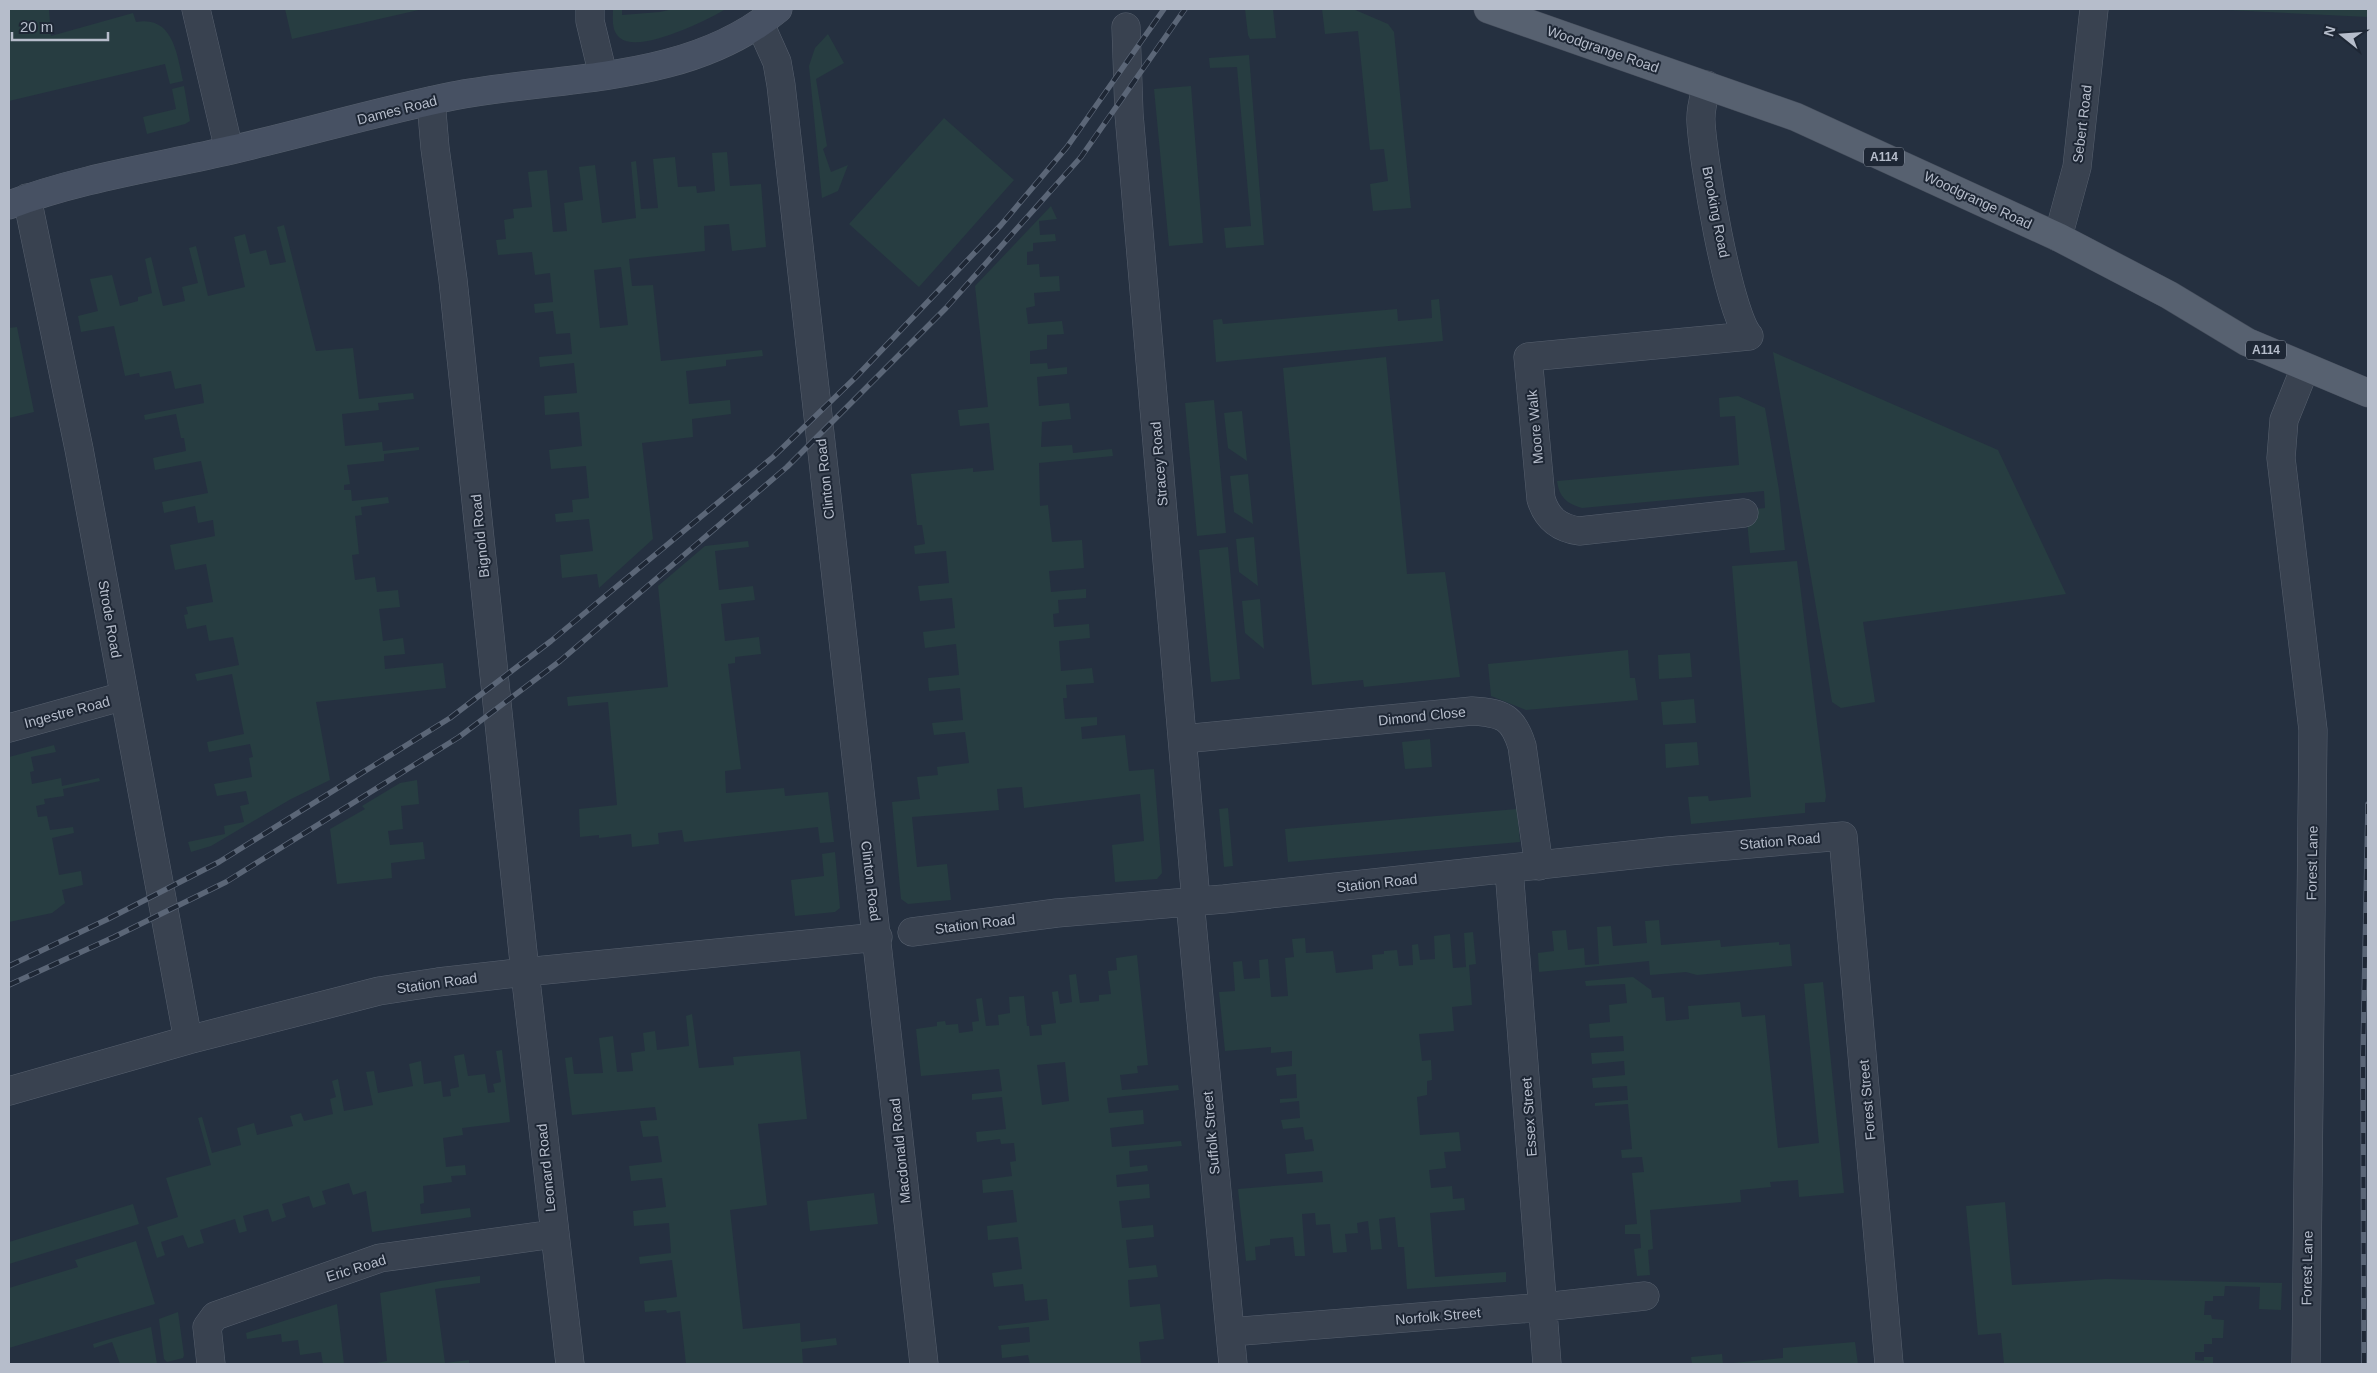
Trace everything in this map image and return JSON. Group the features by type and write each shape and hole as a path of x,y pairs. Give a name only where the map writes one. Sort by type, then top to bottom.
{"main road":[{"name":"Woodgrange Road","path":"1488,9 1796,117 2058,237 2169,294 2247,342 2368,393"},
{"name":"Dames Road","path":"18,202 147,167 229,150 431,101 654,68 726,43 769,16"}],"street":[{"path":"196,9 229,150"},
{"path":"590,9 590,21 603,75"},
{"name":"Sebert Road","path":"2058,237 2077,168 2094,9"},
{"name":"Clinton Road","path":"769,16 781,85 878,937"},
{"name":"Stracey Road","path":"1126,27 1130,124 1182,739 1193,901"},
{"name":"Brooking Road","path":"1707,85 1701,106 1705,157 1722,249 1740,322 1749,336"},
{"name":"Bignold Road","path":"431,101 435,148 454,290 525,972"},
{"name":"Strode Road","path":"18,202 79,449 188,1040"},
{"name":"Moore Walk","path":"1744,513 1579,531 1560,526 1545,510 1541,499 1528,356 1749,336"},
{"name":"Forest Lane","path":"2305,368 2284,420 2281,458 2313,738 2306,1364"},
{"name":"Ingestre Road","path":"9,728 124,696"},
{"name":"Dimond Close","path":"1182,739 1472,711 1496,714 1516,728 1522,746 1539,866"},
{"name":"Station Road","path":"912,932 1057,913 1510,870 1668,851 1843,836"},
{"name":"Forest Street","path":"1843,836 1889,1364"},
{"name":"Essex Street","path":"1510,870 1547,1364"},
{"name":"Suffolk Street","path":"1193,901 1233,1364"},
{"name":"Station Road","path":"9,1091 188,1040 379,991 525,972 878,937"},
{"name":"Macdonald Road","path":"878,937 924,1364"},
{"name":"Leonard Road","path":"525,972 570,1364"},
{"name":"Eric Road","path":"211,1364 207,1327 215,1316 380,1258 554,1234"},
{"name":"Norfolk Street","path":"1230,1332 1544,1307 1645,1296"}],"green space":[{"path":"9,9 49,9 51,36 133,13 136,22 148,21 158,24 166,30 175,49 183,81 170,84 165,64 9,101"},
{"path":"285,9 423,9 292,39"},
{"path":"613,9 622,9 622,15 673,9 726,9 673,34 642,42 630,42 620,38 615,32"},
{"path":"1245,9 1273,9 1276,38 1250,39"},
{"path":"1322,9 1353,9 1388,24 1394,32 1411,208 1373,211 1370,184 1388,181 1384,149 1370,150 1358,31 1325,34"},
{"path":"2368,9 2368,17 2228,10"},
{"path":"828,34 844,63 816,79 827,146 823,149 831,172 848,165 838,191 822,198 809,66 815,48"},
{"path":"1249,55 1264,245 1226,248 1224,228 1251,226 1237,67 1210,68 1209,58"},
{"path":"184,86 190,121 147,134 143,117 176,109 172,89"},
{"path":"1191,86 1203,243 1169,246 1154,89"},
{"path":"944,118 1014,180 919,287 849,224"},
{"path":"727,152 730,186 761,184 766,247 732,251 729,224 704,226 705,251 629,259 632,286 653,285 661,361 762,350 763,356 726,360 726,366 686,371 689,404 730,400 731,414 692,419 693,437 642,443 653,539 599,588 597,574 562,578 560,555 593,551 589,519 556,522 555,514 573,512 572,500 589,498 586,466 551,469 549,450 582,446 579,412 545,415 544,396 577,393 574,363 540,367 539,357 572,354 570,333 556,334 553,311 535,313 534,304 553,302 550,273 535,275 532,252 498,255 496,240 506,239 504,220 514,218 513,209 532,207 528,172 547,170 553,232 567,231 564,203 583,200 579,167 595,165 602,223 636,218 631,162 636,161 641,209 658,208 653,159 675,157 678,187 696,186 697,193 715,191 712,153","holes":["621,267 628,325 600,328 594,270"]},
{"path":"1051,206 1057,219 1039,221 1040,235 1055,234 1056,241 1033,243 1033,251 1027,252 1027,265 1039,264 1040,277 1059,276 1060,291 1034,293 1035,306 1026,308 1028,324 1062,321 1064,334 1047,335 1047,349 1030,351 1030,364 1047,363 1048,369 1067,367 1067,374 1037,377 1039,406 1069,403 1071,419 1042,422 1041,447 1072,445 1073,453 1112,449 1113,456 1039,463 1040,506 1048,505 1052,542 1082,540 1084,568 1049,571 1051,592 1086,589 1086,598 1058,600 1059,613 1053,614 1054,627 1089,624 1090,638 1059,641 1061,671 1092,668 1094,683 1066,685 1067,698 1063,698 1065,719 1097,717 1097,725 1081,727 1082,739 1125,735 1129,771 1154,769 1162,873 1157,879 1115,882 1112,845 1144,841 1140,794 1024,808 1022,787 997,789 999,810 912,817 917,867 947,864 951,900 908,904 901,899 892,802 920,799 917,777 938,775 937,767 969,763 965,732 934,735 932,723 963,720 960,688 929,691 928,678 959,675 956,644 925,648 923,632 955,628 952,598 920,601 918,586 949,583 946,551 915,554 914,546 925,544 922,525 917,525 911,474 973,468 973,472 994,470 989,423 960,426 958,410 988,407 975,286"},
{"path":"284,225 316,351 353,348 359,399 413,393 414,399 378,403 379,410 342,414 345,446 382,442 383,451 419,447 419,450 384,454 384,461 347,465 350,484 344,485 344,490 351,490 352,501 388,497 389,503 361,507 362,515 355,516 359,554 352,555 355,580 375,577 377,592 398,590 400,607 379,609 383,641 403,638 405,654 384,656 385,669 443,663 446,688 316,702 330,780 291,799 211,846 191,852 188,842 225,834 224,826 244,822 240,806 249,804 246,791 217,796 214,784 252,777 249,758 253,757 250,744 209,752 207,742 244,734 232,674 197,681 195,674 239,665 233,637 209,641 206,625 187,629 184,615 188,614 186,607 213,602 206,564 175,570 170,545 215,536 213,520 198,523 195,506 164,513 162,502 208,493 201,461 155,470 153,458 186,451 184,438 181,438 176,414 145,420 144,415 204,403 201,384 175,389 171,371 140,377 139,373 125,376 114,326 81,332 78,316 98,311 90,279 112,275 120,306 138,301 138,297 152,293 145,259 151,257 163,306 185,301 182,287 198,283 189,248 196,246 208,296 245,287 234,237 245,234 250,254 266,250 270,265 286,262 277,227"},
{"path":"1439,299 1443,341 1216,362 1213,320 1222,319 1223,324 1397,309 1398,321 1432,318 1431,300"},
{"path":"17,327 34,412 9,418 9,328"},
{"path":"1773,352 1998,450 2066,594 1863,622 1875,702 1841,708 1832,702"},
{"path":"1386,357 1407,574 1445,572 1460,677 1364,687 1363,680 1312,685 1283,368"},
{"path":"1738,396 1765,408 1779,490 1785,550 1750,553 1746,510 1765,508 1764,491 1582,508 1568,502 1562,496 1557,481 1739,465 1735,416 1720,417 1719,398"},
{"path":"1214,400 1226,533 1197,536 1185,403"},
{"path":"1242,411 1247,461 1228,448 1224,413"},
{"path":"1248,474 1253,524 1234,512 1230,476"},
{"path":"1254,537 1258,586 1239,572 1236,539"},
{"path":"748,541 749,547 715,551 719,590 753,586 755,600 721,604 725,641 759,637 761,654 735,657 735,663 728,664 741,769 725,771 726,793 784,788 785,796 828,792 834,842 820,843 818,827 684,842 682,830 658,833 659,844 632,847 631,834 599,838 599,835 580,837 579,809 617,805 608,702 568,706 567,697 668,687 658,586 705,546"},
{"path":"1228,547 1240,679 1211,682 1199,550"},
{"path":"1797,561 1826,796 1825,802 1805,803 1805,813 1691,824 1688,797 1708,796 1709,801 1751,797 1732,566"},
{"path":"1260,599 1264,649 1245,633 1242,601"},
{"path":"1628,650 1630,678 1635,678 1638,700 1526,710 1491,696 1488,664"},
{"path":"1690,653 1692,677 1659,679 1658,655"},
{"path":"1694,699 1696,723 1663,725 1661,702"},
{"path":"1430,739 1432,767 1405,769 1402,742"},
{"path":"1697,742 1699,765 1666,768 1665,744"},
{"path":"54,745 56,752 31,757 34,771 30,772 32,784 61,778 62,786 99,778 100,781 63,789 64,796 44,799 45,804 36,806 38,817 47,816 50,830 73,827 74,833 52,838 59,875 81,871 83,885 62,890 65,903 52,913 9,922 9,757"},
{"path":"417,780 419,804 401,806 403,829 388,831 390,845 423,842 425,859 391,863 392,878 337,884 330,829 365,809 362,806 400,783"},
{"path":"1228,808 1233,866 1224,867 1219,809"},
{"path":"1517,809 1520,842 1288,862 1285,829"},
{"path":"835,852 840,908 835,912 795,916 791,880 824,876 822,854"},
{"path":"1659,920 1661,945 1720,940 1721,947 1779,942 1779,945 1790,944 1792,966 1697,975 1686,972 1650,975 1649,961 1539,972 1538,953 1554,951 1552,931 1566,930 1568,950 1584,948 1585,965 1599,964 1597,927 1611,926 1613,946 1647,943 1645,921"},
{"path":"1473,932 1476,964 1469,965 1472,1005 1452,1007 1454,1031 1419,1034 1422,1061 1431,1060 1432,1080 1427,1081 1427,1095 1417,1097 1420,1135 1459,1132 1461,1151 1444,1152 1446,1168 1429,1170 1431,1188 1452,1186 1453,1199 1464,1198 1465,1210 1430,1213 1435,1277 1506,1272 1506,1282 1407,1289 1404,1247 1398,1247 1395,1217 1379,1219 1382,1249 1371,1250 1368,1221 1357,1223 1358,1233 1345,1234 1347,1252 1333,1253 1330,1224 1316,1225 1315,1213 1302,1214 1305,1256 1295,1256 1293,1237 1270,1239 1270,1245 1255,1247 1256,1260 1246,1261 1238,1189 1323,1182 1322,1171 1287,1174 1285,1154 1314,1151 1312,1139 1305,1140 1303,1127 1283,1129 1281,1120 1300,1118 1299,1101 1280,1103 1280,1099 1297,1098 1296,1074 1277,1076 1276,1068 1292,1066 1292,1051 1271,1053 1271,1047 1225,1051 1219,992 1235,991 1233,962 1242,961 1244,979 1260,978 1259,960 1268,959 1271,997 1288,996 1285,958 1294,957 1292,939 1305,938 1306,953 1333,951 1336,973 1373,969 1372,955 1384,954 1384,951 1397,950 1399,966 1413,965 1412,945 1418,944 1420,960 1435,959 1434,936 1450,934 1453,968 1466,967 1464,933"},
{"path":"1137,955 1148,1065 1137,1066 1138,1073 1120,1075 1122,1090 1178,1085 1179,1090 1107,1098 1109,1113 1143,1110 1144,1124 1110,1128 1112,1147 1181,1141 1182,1146 1129,1151 1130,1167 1147,1165 1148,1171 1116,1175 1117,1187 1149,1184 1150,1198 1119,1201 1122,1228 1153,1225 1154,1237 1126,1240 1129,1268 1156,1265 1158,1277 1128,1280 1130,1307 1160,1304 1164,1339 1139,1342 1141,1364 1030,1364 1028,1355 1002,1358 1001,1345 1030,1342 1029,1327 999,1330 998,1326 1049,1320 1047,1299 1025,1301 1023,1284 994,1287 992,1273 1022,1269 1018,1237 988,1240 987,1226 1017,1222 1013,1190 983,1193 982,1180 1012,1176 1010,1162 1016,1161 1014,1143 1001,1144 1000,1139 977,1142 976,1132 1006,1129 1002,1097 972,1100 972,1094 1002,1091 999,1069 921,1076 916,1029 937,1026 937,1022 945,1021 946,1025 958,1024 959,1033 973,1031 972,1022 979,1021 976,999 982,998 986,1026 999,1025 998,1015 1010,1013 1009,997 1024,996 1030,1036 1042,1035 1041,1025 1056,1023 1052,992 1058,991 1060,1004 1072,1002 1069,975 1076,974 1080,1003 1099,1001 1099,995 1111,994 1108,971 1117,970 1116,958","holes":["1065,1062 1069,1101 1042,1105 1037,1065"]},
{"path":"1633,977 1651,990 1652,998 1664,997 1666,1021 1689,1019 1688,1006 1740,1002 1742,1017 1765,1015 1778,1148 1819,1143 1804,984 1823,982 1844,1193 1799,1197 1798,1180 1770,1182 1771,1187 1740,1190 1741,1202 1650,1210 1653,1249 1648,1250 1650,1275 1637,1276 1634,1249 1641,1248 1640,1234 1625,1234 1625,1225 1637,1224 1632,1173 1644,1172 1642,1157 1622,1158 1621,1150 1632,1149 1628,1104 1595,1106 1595,1103 1628,1100 1627,1086 1593,1088 1592,1078 1625,1075 1624,1061 1592,1064 1591,1053 1624,1051 1623,1036 1590,1038 1589,1024 1610,1022 1609,1005 1627,1003 1625,984 1586,986 1585,981"},
{"path":"692,1014 699,1068 734,1065 733,1057 800,1051 807,1119 758,1124 767,1205 730,1210 743,1329 800,1323 801,1342 836,1338 837,1345 802,1349 803,1364 686,1364 680,1311 667,1313 666,1310 645,1312 644,1301 677,1297 672,1260 640,1264 639,1257 671,1253 669,1223 634,1226 633,1211 666,1207 662,1178 631,1181 629,1166 662,1162 658,1136 643,1137 640,1121 657,1120 655,1107 572,1115 565,1058 572,1057 574,1074 603,1073 599,1038 613,1036 617,1072 633,1071 631,1053 645,1051 643,1033 655,1031 657,1050 689,1046 686,1016"},
{"path":"502,1050 510,1122 462,1128 463,1135 443,1138 446,1167 465,1165 466,1175 451,1176 452,1182 423,1186 424,1203 420,1204 421,1214 470,1208 471,1217 372,1232 366,1191 353,1195 349,1183 322,1191 326,1204 313,1208 309,1196 282,1204 286,1217 272,1222 268,1209 243,1216 247,1231 239,1233 235,1219 200,1230 204,1243 188,1248 183,1235 161,1242 165,1255 157,1258 147,1227 178,1217 166,1178 211,1165 198,1118 202,1117 212,1153 241,1145 237,1128 254,1123 257,1135 293,1126 290,1116 301,1113 304,1121 333,1114 330,1099 336,1097 332,1081 338,1079 344,1111 373,1105 366,1072 374,1071 378,1093 413,1086 409,1064 421,1061 424,1084 441,1081 443,1097 451,1096 450,1089 459,1087 454,1056 464,1054 468,1076 485,1074 488,1093 495,1092 493,1084 501,1082 496,1051"},
{"path":"874,1193 878,1224 810,1231 807,1201"},
{"path":"2005,1202 2012,1285 2106,1279 2282,1283 2281,1310 2259,1309 2260,1287 2225,1286 2224,1296 2213,1296 2213,1301 2205,1301 2204,1315 2211,1315 2212,1319 2224,1320 2223,1338 2212,1338 2212,1344 2204,1344 2204,1352 2195,1352 2195,1360 2204,1361 2204,1357 2213,1357 2213,1363 2223,1364 2004,1364 2001,1333 1978,1335 1966,1206"},
{"path":"133,1204 139,1224 9,1264 9,1242"},
{"path":"136,1241 155,1304 9,1348 9,1288 78,1267 75,1260"},
{"path":"480,1276 480,1283 435,1289 445,1363 469,1360 469,1364 371,1364 387,1361 380,1293 440,1281"},
{"path":"337,1304 344,1364 323,1364 321,1352 300,1355 298,1340 282,1342 281,1334 247,1339 246,1333"},
{"path":"178,1312 184,1355 183,1358 167,1362 164,1359 159,1319"},
{"path":"151,1327 157,1364 120,1364 112,1342 94,1348 93,1344"},
{"path":"1855,1342 1858,1364 1723,1364 1783,1358 1783,1348"},
{"path":"1722,1354 1723,1364 1692,1364 1691,1357"}],"railway":[{"path":"9,966 108,919 219,862 450,718 551,641 773,457 856,377 1001,225 1067,147 1164,9"},
{"path":"9,985 114,937 226,882 459,737 560,661 787,467 946,308 1081,157 1185,9"},
{"path":"2364,1364 2363,1057 2368,804"}]}
